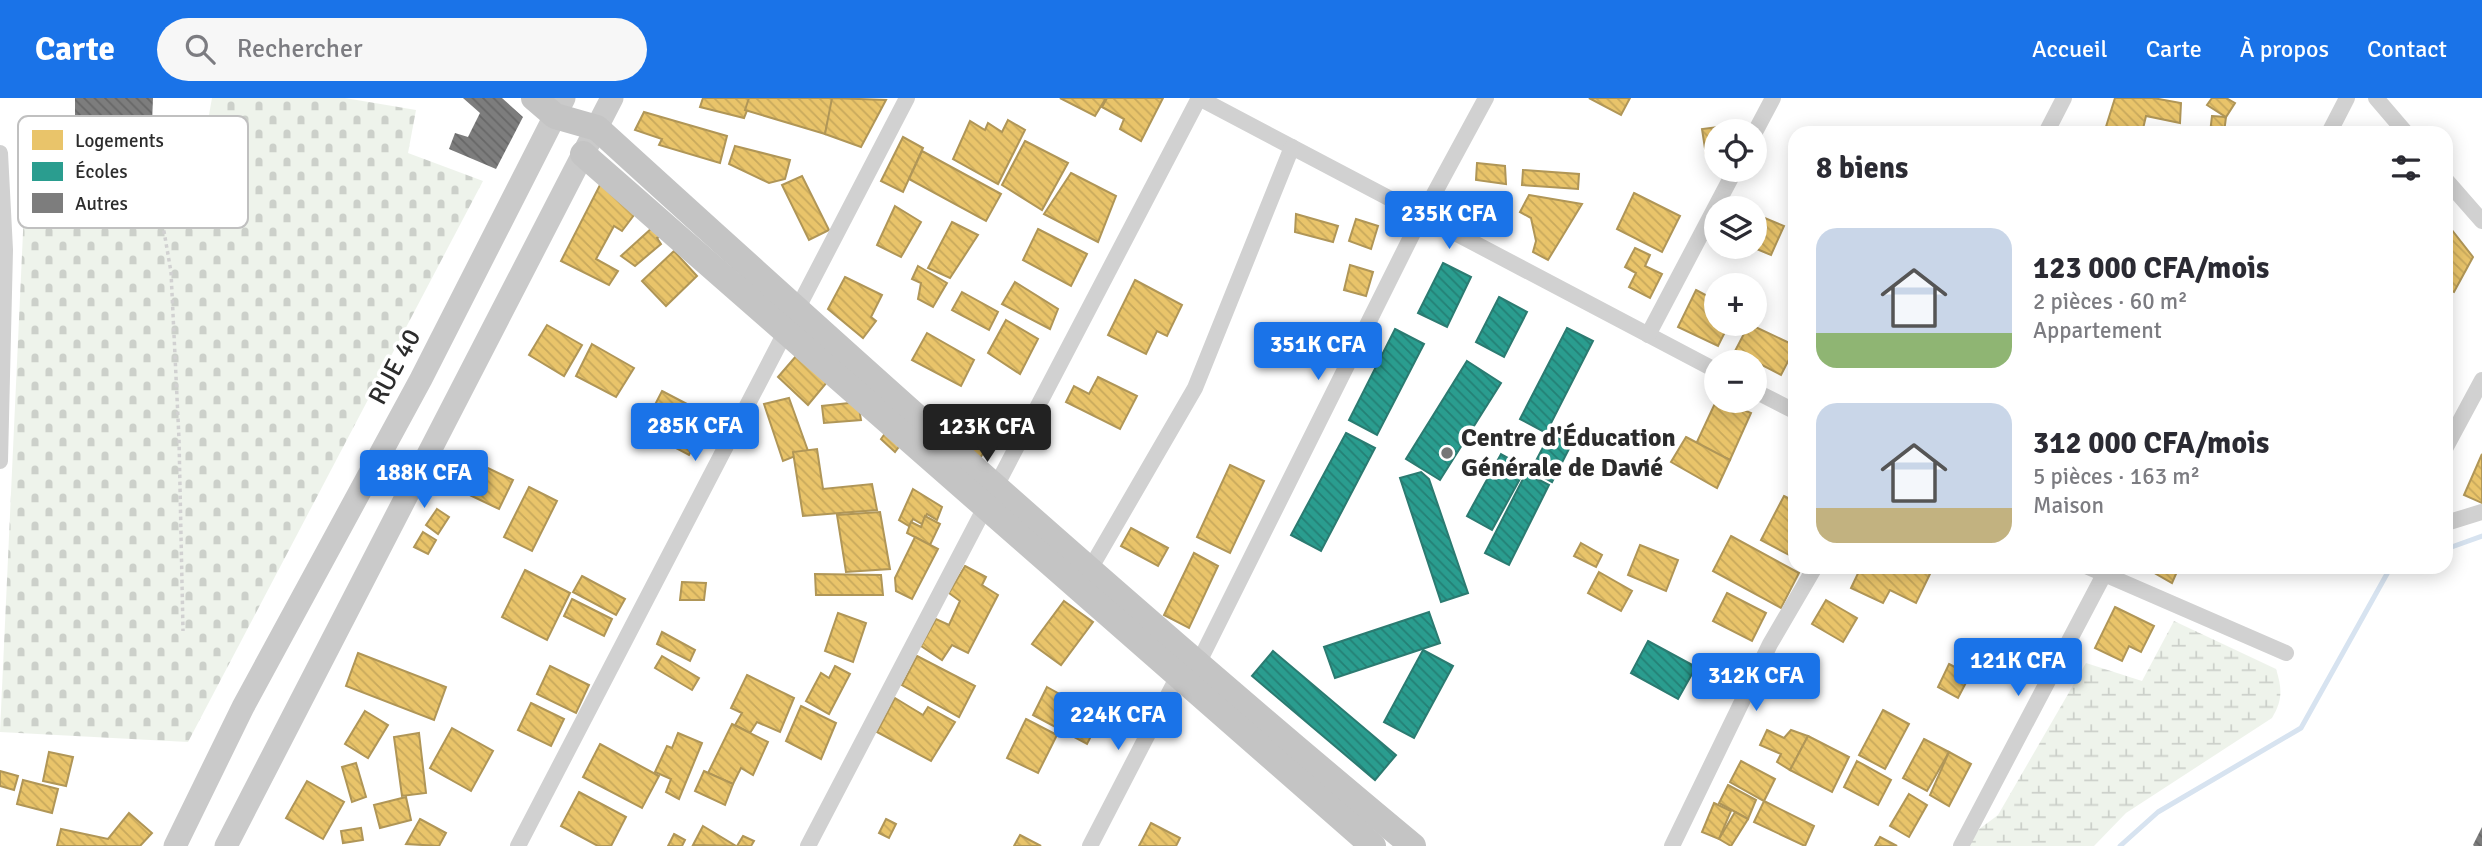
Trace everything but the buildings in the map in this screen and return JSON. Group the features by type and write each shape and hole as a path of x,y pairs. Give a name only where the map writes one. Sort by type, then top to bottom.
{"main road":[{"path":"534,98 559,107 597,128 790,319 990,498 1085,578 1373,846"},
{"path":"226,846 612,98"},
{"path":"559,107 583,154 790,319"},
{"name":"RUE 40","path":"175,846 243,707 421,380 559,107"},
{"path":"1188,676 1413,846"}],"street":[{"path":"518,846 906,98"},
{"path":"808,846 1199,98 1704,364"},
{"path":"1090,846 1188,676 1486,98"},
{"path":"1762,119 1773,98"},
{"path":"2050,126 2064,98"},
{"path":"2333,126 2347,98"},
{"path":"2376,98 2400,126"},
{"path":"1085,578 1195,388 1292,147"},
{"path":"0,153 0,461"},
{"path":"1648,335 1729,182"},
{"path":"2453,188 2482,221"},
{"path":"2453,434 2482,380"},
{"path":"1767,397 1788,408"},
{"path":"2453,521 2482,512"},
{"path":"1672,846 1770,644 1811,574"},
{"path":"1961,846 2104,574"},
{"path":"2113,574 2286,653"}],"path":[{"path":"163,228 171,272 179,439 183,631"}],"green space":[{"path":"212,98 345,98 416,110 408,153 483,181 188,742 0,732 23,228 248,228 248,116 209,116"},
{"path":"2174,621 2276,669 2280,694 2272,718 2126,813 2094,846 1969,846 1978,830 1998,815 2086,663 2142,681"}],"waterway":[{"path":"2453,546 2482,536"},
{"path":"2120,846 2158,812 2301,728 2387,574"}],"place":[{"name":"Centre d'Éducation Générale de Davié","path":"1447,453"}]}
